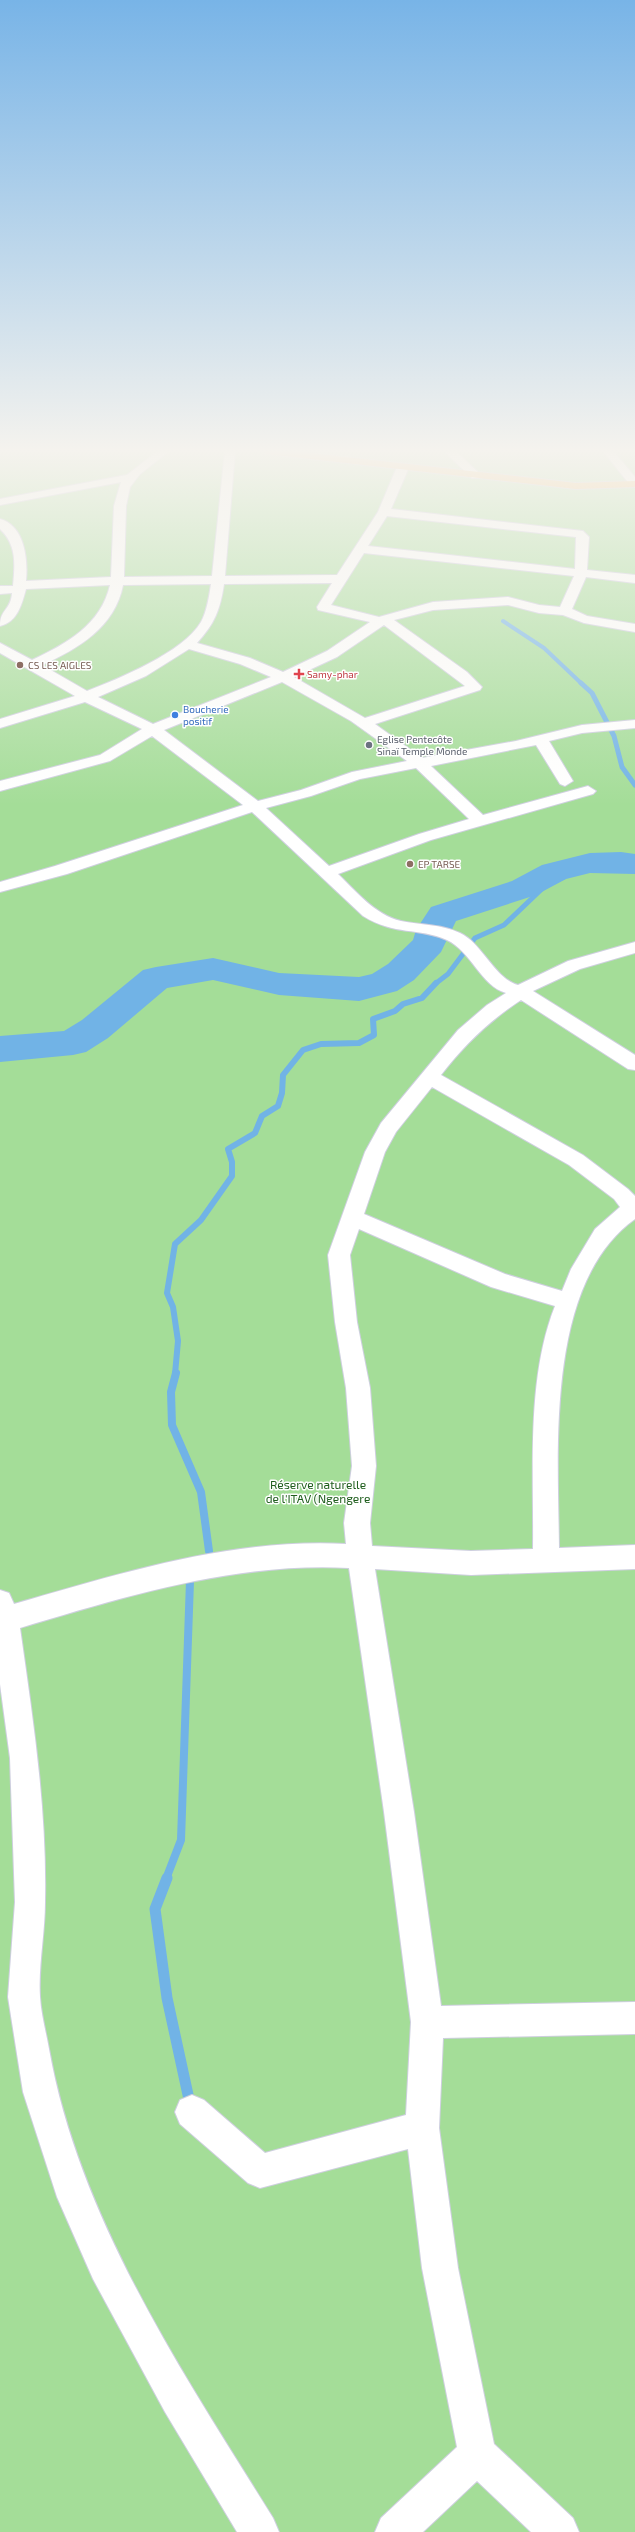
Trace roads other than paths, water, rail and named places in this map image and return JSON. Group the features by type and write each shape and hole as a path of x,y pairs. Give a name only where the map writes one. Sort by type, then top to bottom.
{"street":[{"path":"0,622 12,611 18,601 21,569"},
{"path":"32,665 77,642 95,628 115,597 119,569"},
{"path":"0,724 85,696 140,674 186,644 206,624 212,609 219,569"},
{"path":"348,569 323,607 382,620 462,675 475,687 382,715 363,723"},
{"path":"538,569 635,579"},
{"path":"565,611 581,574 581,569"},
{"path":"0,590 20,587 118,581 342,579"},
{"path":"0,786 105,758 153,729 283,677 332,654 382,620 433,606 508,601 539,609 565,611 584,619 635,628"},
{"path":"186,644 203,648 283,677 363,723 408,754 480,821"},
{"path":"0,647 85,696 153,729 255,806 328,872 369,912 383,921 399,926 433,930 455,937 483,963 502,986 520,991 635,1064"},
{"path":"0,887 61,870 255,806 306,793 357,775 418,764 594,727 630,724"},
{"path":"540,739 565,781"},
{"path":"328,872 425,837 588,791"},
{"path":"559,2532 477,2454 440,2268 422,2128 427,2022 399,1812 360,1556 357,1523 364,1466 358,1388 346,1322 339,1255 375,1152 388,1128 465,1034 494,1008 520,991 574,966 635,947"},
{"path":"430,1077 576,1160 621,1194 634,1209 603,1235 579,1275 567,1302 558,1328 550,1373 546,1442 546,1560"},
{"path":"352,1217 499,1281 567,1302"},
{"path":"259,2532 178,2399 106,2266 74,2197 40,2092 24,1997 30,1902 24,1758 2,1614 143,1579 201,1567 258,1558 308,1554 471,1563 635,1557"},
{"path":"427,2022 635,2018"},
{"path":"192,2112 260,2171 422,2128"},
{"path":"395,2532 477,2454"}],"waterway":[{"path":"503,621 544,648 582,684"},
{"path":"581,683 592,693 614,736 622,767 635,785"},
{"path":"0,1049 73,1043 95,1029 137,992 156,978 213,969 279,984 359,989 384,983 401,972 429,944 433,930 443,914 524,888 554,872 590,863 621,862 635,864"},
{"path":"435,984 448,974 475,938 504,925 546,885 564,877 568,869"},
{"path":"175,1374 178,1341 173,1307 167,1293 175,1244 201,1220 232,1176 232,1162 228,1149 255,1133 262,1116 278,1106 282,1093 283,1075 303,1050 321,1044 359,1043 374,1035 373,1019 395,1011 403,1004 422,998 435,984"},
{"path":"176,1373 171,1392 172,1425 201,1492 209,1551"},
{"path":"166,1879 181,1840 190,1581"},
{"path":"167,1878 155,1909 167,1998 190,2104"}],"place":[{"name":"CS LES AIGLES","path":"20,665"},
{"name":"Samy-phar","path":"299,674"},
{"name":"Boucherie positif","path":"175,715"},
{"name":"Eglise Pentecôte Sinaï Temple Monde","path":"369,745"},
{"name":"EP TARSE","path":"410,864"}],"park label":[{"name":"Réserve naturelle de l'ITAV (Ngengere","path":"318,1491"}]}
